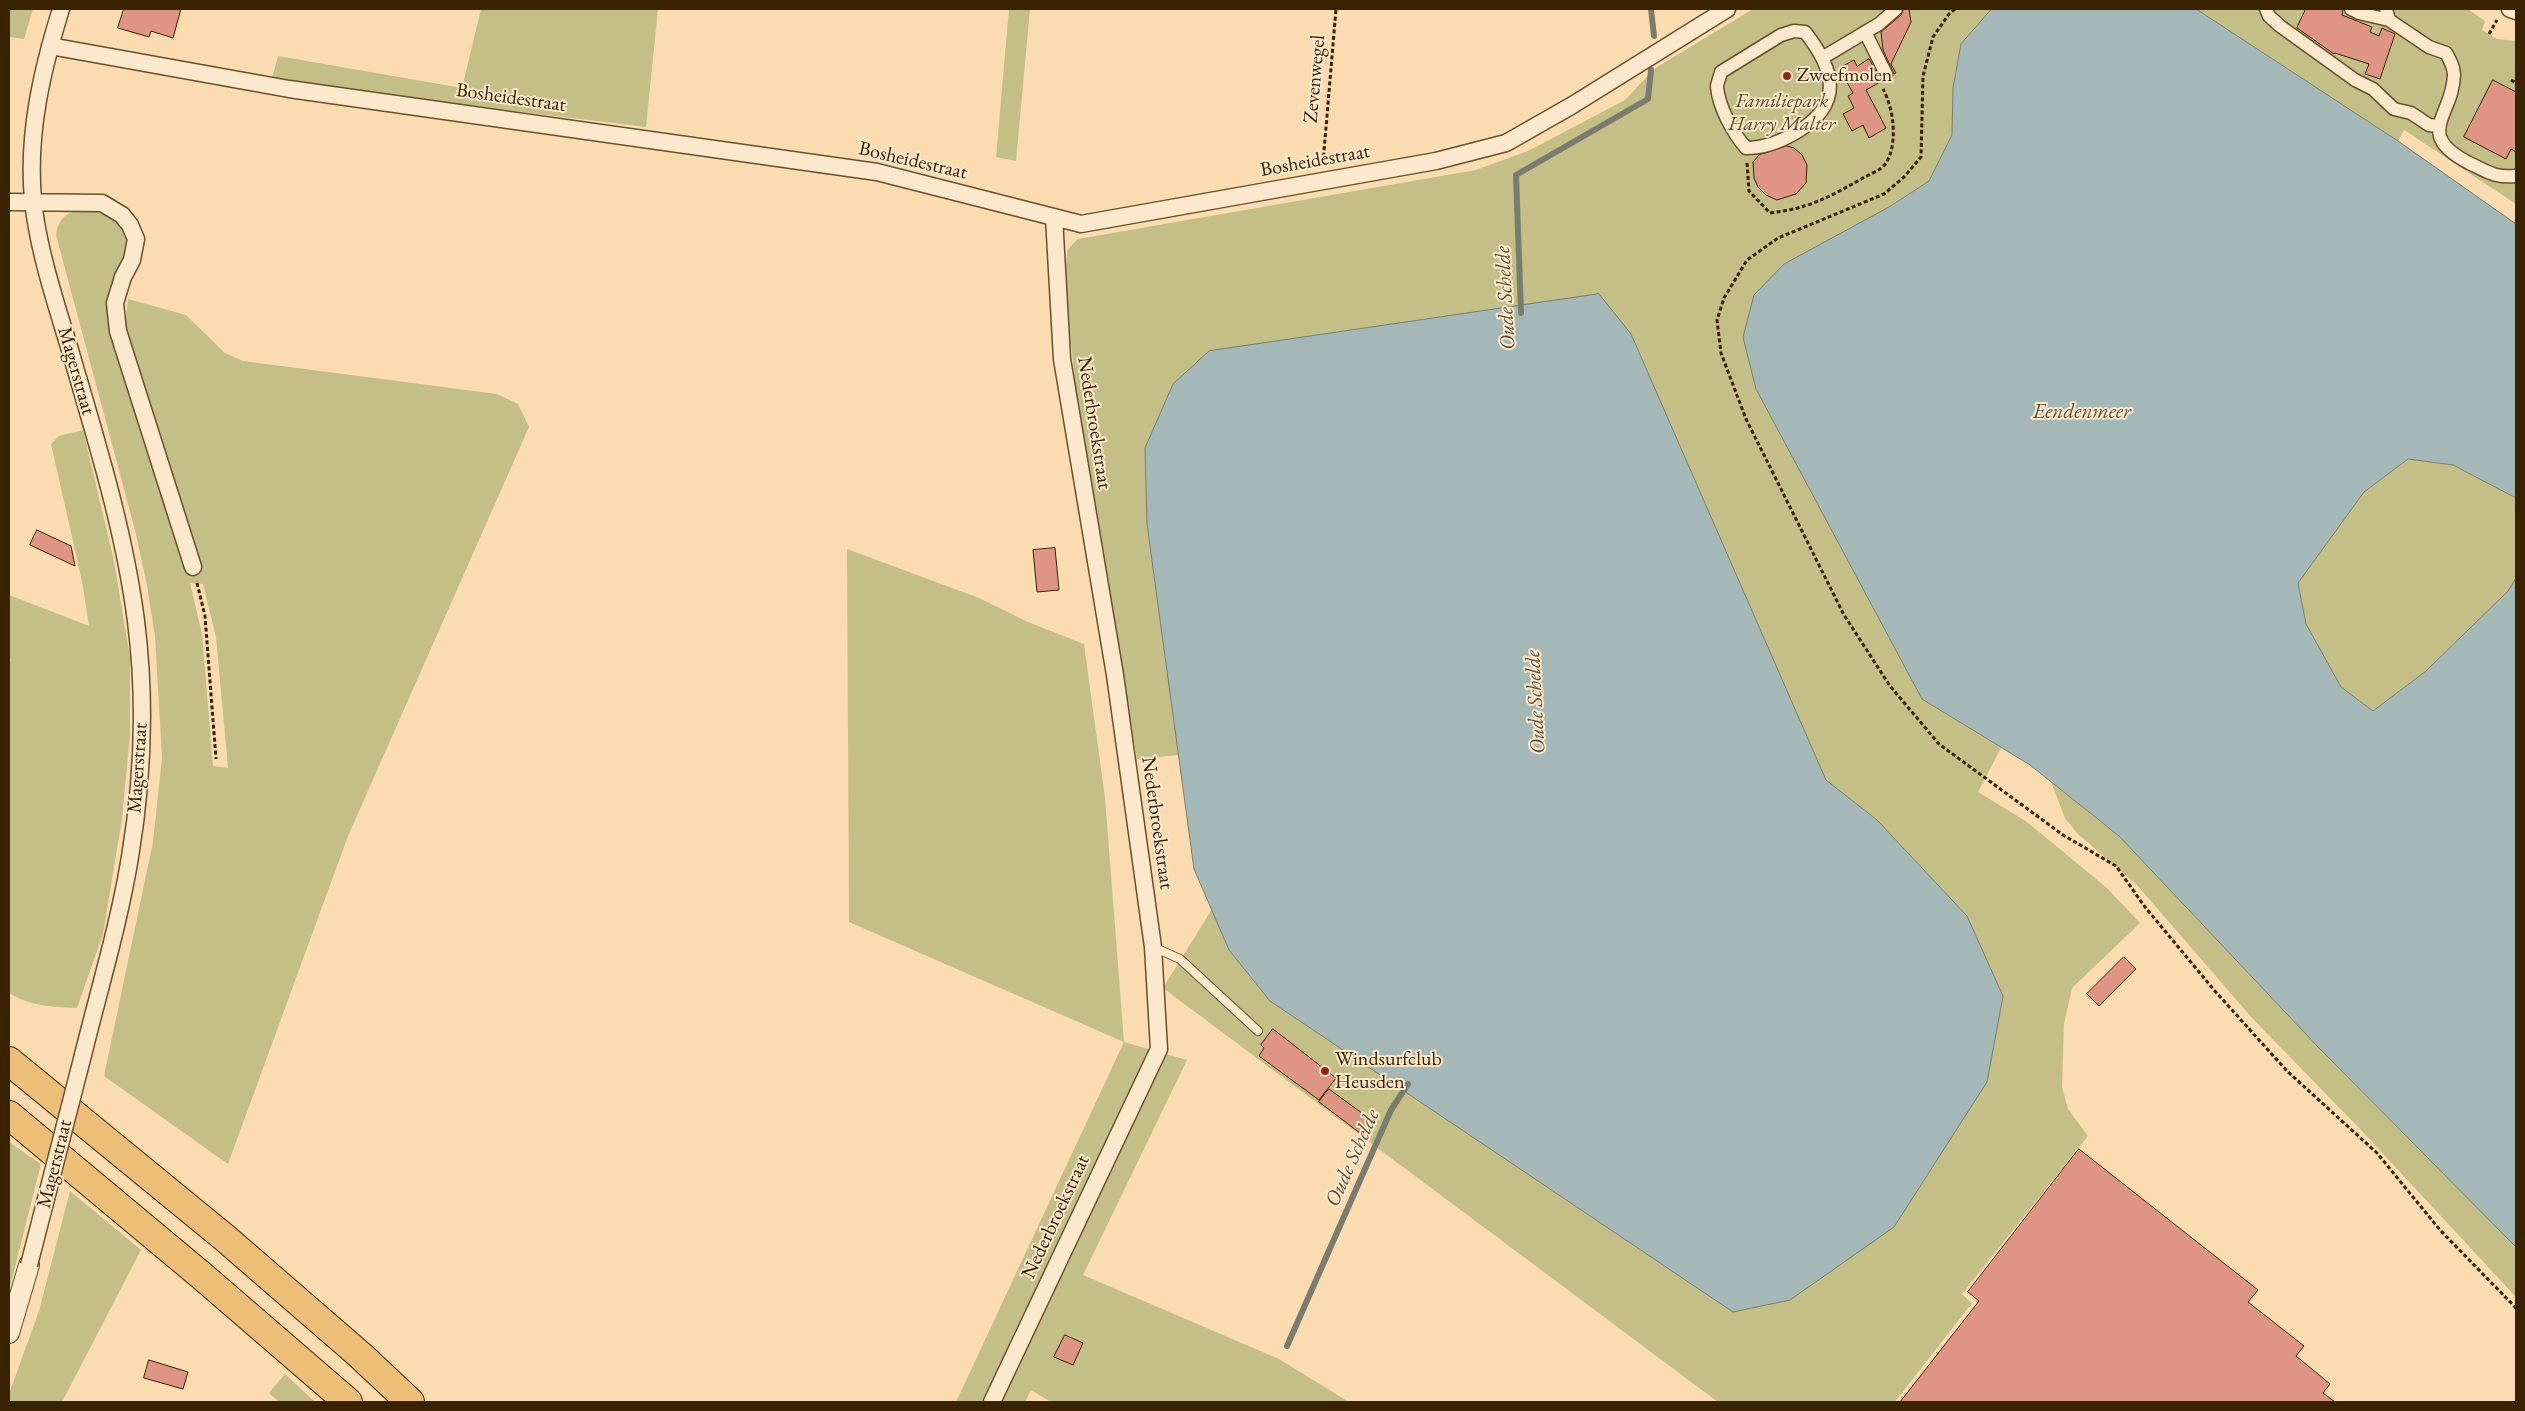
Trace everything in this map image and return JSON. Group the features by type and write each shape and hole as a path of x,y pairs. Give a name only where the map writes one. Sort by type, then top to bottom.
{"highway":[{"path":"9,1061 225,1238 360,1355 410,1402"},
{"path":"9,1114 348,1402"}],"street":[{"name":"Magerstraat","path":"9,1333 29,1265 130,857 143,726 140,660 120,533 104,464 61,320 33,200 32,152 36,107 50,46 61,9"},
{"name":"Bosheidestraat","path":"50,46 289,89 699,145 877,172 1081,224 1436,161 1506,143 1571,106 1727,9"},
{"path":"1822,58 1880,24 1896,9"},
{"path":"2266,9 2269,16 2280,26 2355,80 2372,89 2394,109 2411,113 2429,126 2438,126"},
{"path":"2351,9 2359,13 2388,14 2429,47 2446,53 2452,64 2454,75 2448,101 2438,126 2440,137 2448,149 2461,158 2501,178 2516,176"},
{"path":"2510,9 2516,11"},
{"path":"1794,31 1804,32 1822,58 1831,86 1828,103 1814,122 1771,144 1756,148 1746,148 1738,138 1721,102 1717,86 1721,72 1781,35 1794,31"},
{"path":"1865,32 1883,80"},
{"path":"9,202 33,200 102,203 122,215 130,225 136,239 132,260 122,277 115,303 118,331 193,568"},
{"name":"Nederbroekstraat","path":"992,1402 1159,1048 1153,947 1115,674 1062,359 1054,217"}],"lane":[{"path":"1153,947 1180,959 1258,1031"}],"path":[{"name":"Zevenwegel","path":"1322,181 1336,9"},
{"path":"1955,9 1949,14 1933,37 1923,76 1921,157 1904,177 1884,194 1778,238 1748,260 1724,298 1717,320 1721,353 1746,419 1844,615 1890,686 1939,744 2063,835 2116,866 2145,907 2214,990 2288,1071 2377,1153 2440,1230 2516,1308"},
{"path":"1746,148 1749,191 1770,213 1797,210 1826,200 1885,166 1893,148 1889,101 1883,80"},
{"path":"2511,80 2516,83"},
{"path":"193,568 205,616 216,759"}],"green space":[{"path":"9,9 33,9 24,39 9,37"},
{"path":"481,9 658,9 646,127 457,104 272,78 278,56 462,88"},
{"path":"1009,9 1030,9 1016,161 996,157"},
{"name":"Familiepark Harry Malter","path":"1753,9 1992,9 1961,44 1953,88 1952,135 1929,181 1889,207 1743,337 1756,389 1922,699 2001,748 1978,792 2027,822 2107,888 2140,923 2072,988 2064,1024 2062,1087 2068,1109 2088,1136 1962,1294 1972,1303 1895,1402 1718,1402 1163,988 1212,909 1229,950 1270,1001 1733,1312 1967,916 1877,820 1826,780 1631,334 1147,524 1179,755 1137,759 1075,382 1064,275 1068,249 1078,239 1476,170 1528,151 1625,100 1654,69"},
{"path":"2196,9 2468,9 2485,21 2482,30 2497,39 2516,41 2516,204 2404,130 2398,141"},
{"path":"101,209 123,223 131,245 119,273 125,327 128,299 186,315 225,353 243,361 497,394 518,404 529,427 348,836 228,1164 104,1076 153,842 162,758 155,636 147,585 135,530 56,235 58,226 66,215 72,212","holes":["190,583 203,584 216,637 228,768 213,766 202,634"]},
{"path":"83,430 114,561 130,658 130,734 122,819 103,934 77,1008 33,1003 9,993 9,664 11,659 9,658 9,595 89,626 82,581 51,444 59,436"},
{"path":"2408,459 2453,465 2516,498 2516,578 2508,591 2426,671 2373,711 2341,687 2306,624 2298,583 2364,492"},
{"path":"847,549 979,598 1028,622 1084,644 1105,798 1124,1042 849,922"},
{"path":"2051,782 2119,836 2319,1048 2516,1247 2516,1297 2361,1130 2252,1018 2137,885 2077,833 2065,818"},
{"path":"1124,1042 1187,1060 1083,1275 1279,1359 1349,1402 1051,1402 1031,1390 1025,1402 956,1402"},
{"path":"9,1142 41,1164 9,1291"},
{"path":"70,1191 141,1250 62,1402 9,1402 9,1394 39,1311"},
{"path":"285,1374 315,1402 279,1402 269,1393"}],"water":[{"name":"Eendenmeer","path":"1992,9 2196,9 2398,141 2516,224 2516,498 2453,465 2408,459 2364,492 2298,583 2306,624 2341,687 2373,711 2426,671 2508,591 2516,578 2516,1247 2319,1048 2119,836 2030,765 1922,699 1756,389 1743,337 1754,295 1784,264 1889,207 1929,181 1952,135 1953,88 1961,44"},
{"path":"1599,294 1631,334 1826,780 1877,820 1967,916 2003,996 1987,1082 1894,1227 1790,1300 1733,1312 1270,1001 1229,950 1194,869 1147,524 1145,448 1173,384 1209,351"}],"building":[{"path":"124,9 181,9 173,38 151,31 149,37 118,28"},
{"path":"1904,9 1909,9 1911,22 1891,64 1896,73 1894,74 1883,50 1881,32 1901,15"},
{"path":"2306,9 2343,9 2342,15 2372,27 2370,32 2379,36 2382,28 2395,34 2380,79 2365,74 2369,64 2334,54 2297,28"},
{"path":"1869,59 1882,81 1866,90 1886,128 1869,138 1863,125 1852,131 1843,114 1854,108 1848,96 1853,93 1839,68 1854,60 1857,66"},
{"path":"2493,80 2516,92 2516,152 2511,149 2506,159 2464,137"},
{"path":"1787,146 1794,148 1802,155 1807,165 1806,183 1796,194 1777,200 1766,195 1758,187 1754,178 1753,162 1759,155"},
{"path":"37,530 71,546 75,566 30,545"},
{"path":"1055,548 1059,590 1037,592 1033,550"},
{"path":"2124,957 2136,969 2099,1006 2087,994"},
{"path":"1273,1029 1336,1078 1319,1100 1259,1056 1264,1048 1261,1045"},
{"path":"1329,1089 1374,1122 1364,1136 1319,1102"},
{"path":"2079,1149 2258,1290 2248,1302 2304,1346 2296,1356 2330,1384 2323,1393 2335,1402 1900,1402 1979,1301 1968,1292"},
{"path":"1065,1335 1083,1343 1073,1365 1054,1357"},
{"path":"149,1360 188,1372 183,1389 144,1378"}],"waterway":[{"name":"Oude Schelde","path":"1651,9 1654,36"},
{"name":"Oude Schelde","path":"1521,313 1516,175 1648,99 1651,70"},
{"name":"Oude Schelde","path":"1287,1346 1391,1110 1408,1084"}],"place":[{"name":"Zweefmolen","path":"1787,76"},
{"name":"Windsurfclub Heusden","path":"1325,1071"}]}
